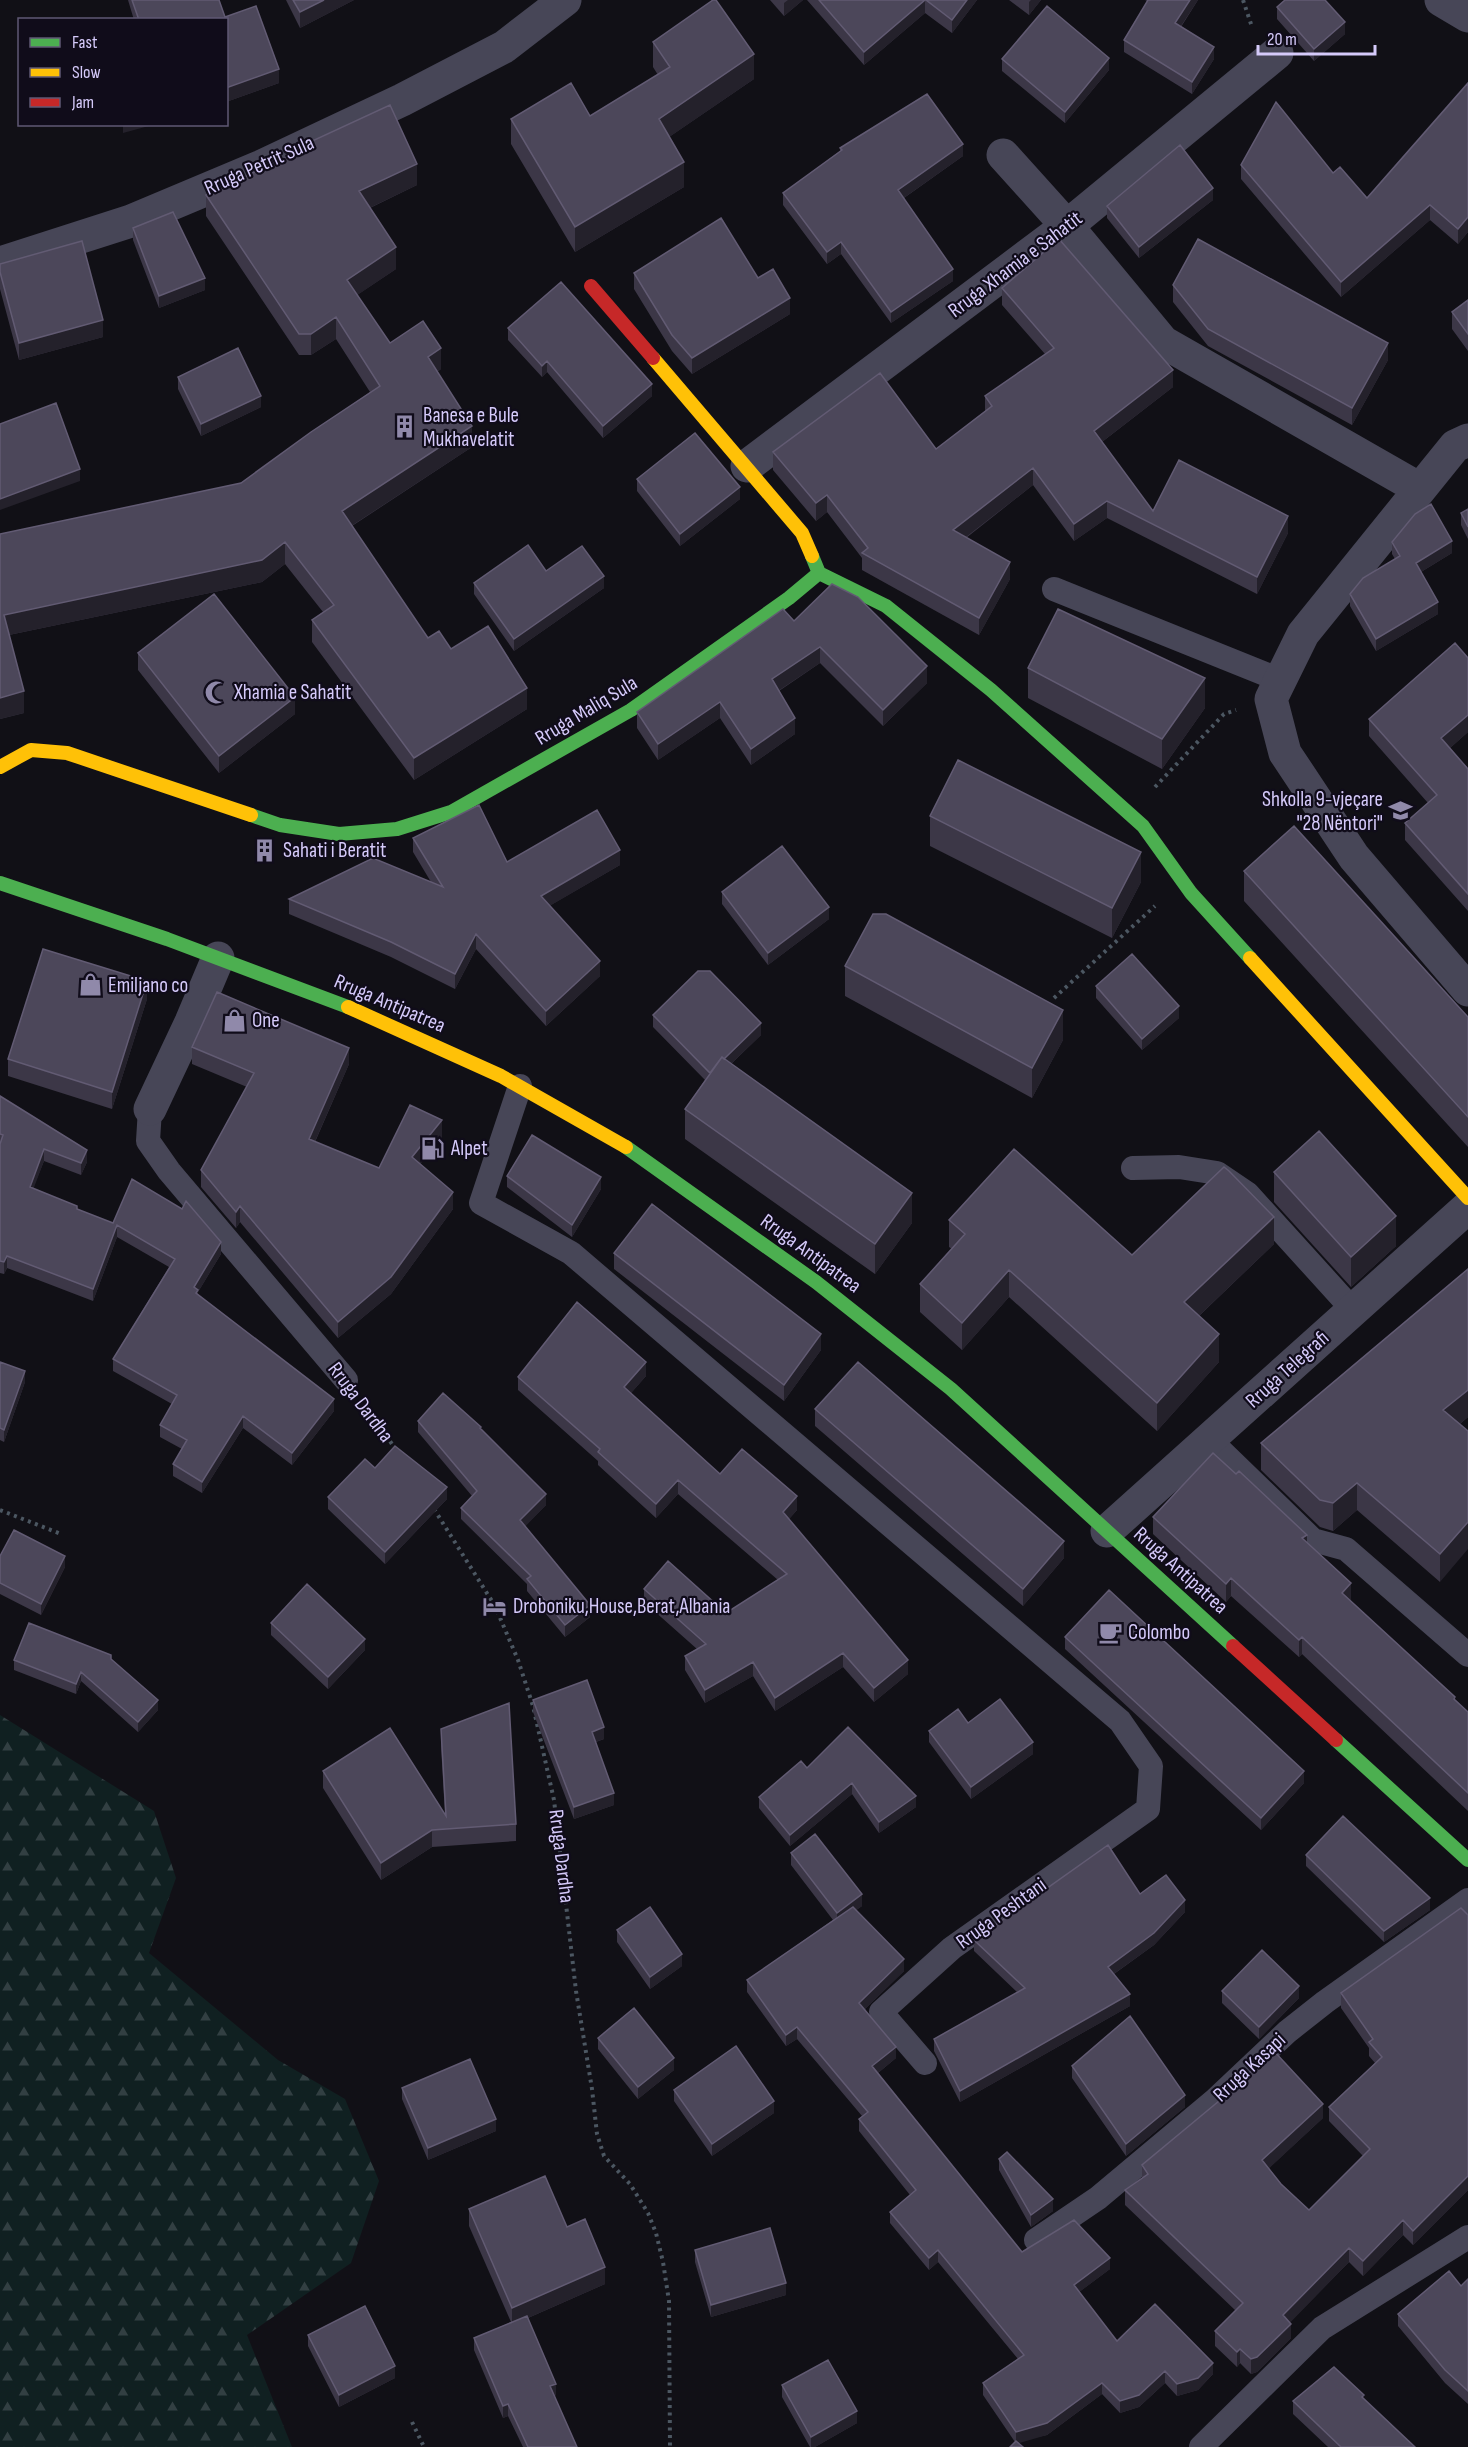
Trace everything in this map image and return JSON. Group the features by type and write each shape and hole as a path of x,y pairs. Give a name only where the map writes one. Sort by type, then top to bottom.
{"street":[{"name":"Rruga Petrit Sula","path":"0,262 131,221 262,166 402,100 504,47 565,0"},
{"path":"1441,0 1468,16"},
{"name":"Rruga Xhamia e Sahatit","path":"747,466 1067,226 1277,53"},
{"path":"1003,155 1067,226 1163,342 1420,489"},
{"path":"591,286 802,533 819,573 886,606 991,690 1143,826 1183,881 1468,1198"},
{"path":"1468,440 1455,446 1303,634 1275,689 1285,753 1354,857 1468,990"},
{"name":"Rruga Maliq Sula","path":"0,767 31,750 67,753 280,825 339,834 397,829 451,812 631,710 789,598 819,573"},
{"name":"Rruga Antipatrea","path":"0,883 218,958 348,1007 520,1086 620,1143 816,1282 951,1389 1468,1860"},
{"name":"Rruga Dardha","path":"150,1109 218,958"},
{"name":"Rruga Telegrafi","path":"1107,1531 1468,1207"}],"lane":[{"path":"1054,589 1275,689"},
{"name":"Rruga Peshtani","path":"520,1086 481,1203 572,1253 1120,1721 1151,1766 1148,1809 952,1948 881,2012 925,2063"},
{"name":"Rruga Dardha","path":"150,1109 148,1141 169,1171 346,1380"},
{"path":"1133,1168 1179,1167 1217,1173 1248,1194 1353,1310"},
{"path":"1209,1439 1313,1540 1346,1549 1468,1655"},
{"name":"Rruga Kasapi","path":"1036,2240 1098,2198 1215,2100 1287,2032 1325,2001 1468,1900"},
{"path":"1201,2447 1322,2328 1468,2237"}],"path":[{"path":"1130,814 1224,714 1275,689"},
{"path":"1054,998 1183,881"},
{"name":"Rruga Dardha","path":"346,1380 396,1450"},
{"name":"Rruga Dardha","path":"433,1509 495,1606 518,1660 533,1706 554,1800 578,2002 597,2134 604,2156 630,2184 648,2213 663,2262 669,2301 670,2447"},
{"path":"0,1510 61,1534"},
{"path":"412,2422 424,2447"}],"green space":[{"path":"0,1715 154,1811 176,1878 149,1953 278,2060 345,2099 379,2181 351,2263 247,2335 292,2447 0,2447"}],"building":[{"path":"132,0 219,0 225,17 256,6 279,69 228,87 228,18 138,18"},
{"path":"293,0 324,0 300,12"},
{"path":"716,0 754,54 659,119 684,162 575,227 511,119 571,83 590,116 670,67 653,42"},
{"path":"819,0 925,0 864,52"},
{"path":"926,0 967,0 952,20"},
{"path":"1148,0 1190,0 1175,23 1214,47 1192,82 1124,40"},
{"path":"1285,0 1325,0 1345,22 1314,49 1277,7"},
{"path":"1047,6 1109,58 1065,112 1002,59"},
{"path":"1468,83 1468,217 1458,229 1430,205 1341,282 1241,165 1276,102 1333,173 1340,167 1367,198"},
{"path":"927,94 963,144 898,190 953,269 891,312 841,242 827,252 783,193 842,150 840,148"},
{"path":"390,105 417,164 359,191 396,247 347,280 390,343 423,321 441,348 428,357 472,426 342,511 428,638 439,631 451,649 488,626 527,688 414,758 312,620 334,605 285,542 262,560 4,615 24,691 0,698 0,534 241,483 380,386 336,317 311,334 299,334 206,195 312,145 310,142"},
{"path":"1180,145 1213,188 1139,247 1107,206"},
{"path":"173,212 205,278 159,296 133,228"},
{"path":"721,218 758,278 773,269 790,298 692,358 672,335 634,273"},
{"path":"1059,239 1173,370 1094,431 1153,511 1179,460 1288,516 1257,577 1107,501 1074,524 1033,468 953,530 1010,562 979,618 862,553 868,548 827,495 816,503 773,452 880,373 936,449 992,406 985,396 1054,348 1002,288"},
{"path":"1198,239 1388,343 1352,408 1208,329 1173,285"},
{"path":"82,241 103,320 19,343 0,272 0,264"},
{"path":"561,282 652,384 603,426 547,361 542,366 508,328"},
{"path":"1468,300 1468,334 1452,312"},
{"path":"238,348 261,396 201,424 178,377"},
{"path":"56,403 80,469 0,499 0,424"},
{"path":"695,433 740,487 680,534 637,479"},
{"path":"1431,504 1452,541 1416,563 1438,602 1376,639 1350,594 1363,578 1400,556 1392,542 1415,514"},
{"path":"1468,509 1468,527 1461,513"},
{"path":"528,545 546,571 582,546 604,576 514,639 474,583"},
{"path":"832,584 858,597 927,666 883,710 820,647 772,679 795,718 751,749 720,702 658,744 637,712 783,609 794,621"},
{"name":"Xhamia e Sahatit","path":"214,594 295,697 219,756 138,653"},
{"path":"1058,609 1205,678 1162,739 1028,668"},
{"path":"1455,643 1468,658 1468,715 1441,738 1468,769 1468,894 1405,823 1437,795 1369,719"},
{"path":"958,760 1141,852 1112,908 930,816"},
{"path":"479,805 507,862 597,810 620,850 541,896 600,961 546,1011 476,934 455,974 391,942 289,899 373,858 443,887 413,838"},
{"path":"1294,826 1468,1017 1468,1117 1244,871"},
{"path":"782,846 829,907 768,953 722,892"},
{"path":"873,914 886,914 1063,1010 1032,1068 845,966"},
{"path":"43,949 147,981 112,1092 8,1059"},
{"path":"1132,954 1179,1006 1142,1039 1096,986"},
{"path":"698,971 710,971 761,1023 724,1059 722,1057 710,1073 653,1015"},
{"path":"217,992 349,1048 309,1139 379,1168 410,1105 442,1120 412,1157 453,1192 391,1277 338,1322 240,1206 236,1212 201,1170 254,1073 192,1047"},
{"path":"722,1057 912,1193 875,1244 685,1109"},
{"path":"0,1096 87,1150 81,1163 44,1149 30,1187 113,1223 132,1179 182,1209 186,1201 221,1242 194,1287 198,1290 196,1293 334,1399 292,1453 243,1416 202,1482 173,1464 187,1440 160,1425 177,1395 113,1359 175,1259 117,1225 93,1289 7,1256 4,1262 0,1261 0,1144 3,1135 0,1134"},
{"path":"1319,1131 1396,1216 1351,1257 1274,1172"},
{"path":"532,1135 601,1177 572,1225 507,1176"},
{"path":"1014,1149 1132,1255 1224,1167 1274,1217 1184,1302 1219,1334 1157,1403 1009,1270 962,1323 920,1284 965,1234 949,1220"},
{"path":"652,1204 821,1334 784,1385 614,1253"},
{"path":"1468,1269 1468,1390 1443,1410 1468,1431 1468,1522 1440,1554 1357,1483 1333,1503 1320,1500 1261,1443"},
{"path":"577,1302 646,1362 624,1387 720,1474 742,1449 797,1496 783,1512 908,1660 874,1688 843,1653 775,1698 753,1662 705,1690 685,1656 706,1644 644,1589 668,1561 726,1613 787,1574 678,1480 656,1504 598,1452 600,1449 518,1377"},
{"path":"0,1362 25,1371 4,1430 0,1428"},
{"path":"858,1362 1064,1541 1023,1589 815,1409"},
{"path":"443,1393 481,1427 546,1494 520,1520 590,1605 565,1625 527,1579 531,1576 461,1508 477,1491 418,1421"},
{"path":"395,1446 447,1487 385,1552 328,1497 365,1459 375,1468"},
{"path":"1213,1453 1236,1474 1239,1471 1307,1535 1302,1538 1351,1583 1342,1593 1455,1697 1454,1699 1468,1712 1468,1793 1302,1637 1299,1640 1231,1578 1226,1584 1153,1517"},
{"path":"14,1530 65,1556 41,1604 0,1583 0,1556"},
{"path":"307,1584 365,1639 328,1677 271,1623"},
{"path":"1109,1590 1304,1771 1261,1818 1065,1637"},
{"path":"29,1623 111,1655 111,1659 158,1700 138,1722 81,1672 76,1684 14,1660"},
{"path":"587,1680 604,1727 592,1732 614,1793 574,1807 533,1700"},
{"path":"1000,1699 1033,1742 971,1787 929,1731 958,1709 968,1723"},
{"path":"509,1703 516,1824 432,1830 381,1863 323,1771 390,1728 446,1816 441,1729"},
{"path":"848,1727 916,1796 879,1822 852,1783 790,1835 759,1797 801,1761 807,1768"},
{"path":"1343,1816 1430,1898 1384,1931 1306,1855"},
{"path":"815,1834 862,1894 837,1913 791,1853"},
{"path":"1108,1845 1140,1894 1166,1875 1185,1900 1154,1933 1108,1967 1130,1994 960,2091 934,2039 1025,1988 974,1940"},
{"path":"650,1907 682,1954 650,1977 617,1930"},
{"path":"853,1907 904,1959 859,2003 896,2047 872,2066 1022,2252 1074,2220 1110,2258 1074,2285 1117,2341 1155,2304 1213,2363 1198,2378 1177,2384 1165,2371 1139,2395 1120,2401 1102,2383 1047,2423 1016,2432 983,2383 1024,2355 938,2250 929,2258 890,2212 916,2190 859,2119 868,2112 797,2027 786,2035 747,1980"},
{"path":"1461,1908 1468,1915 1468,2176 1413,2231 1403,2220 1363,2261 1349,2248 1283,2315 1291,2324 1257,2357 1251,2359 1240,2349 1237,2352 1215,2331 1243,2303 1125,2190 1148,2174 1142,2165 1225,2096 1273,2050 1323,2104 1262,2160 1281,2184 1309,2210 1370,2149 1329,2107 1382,2057 1369,2042 1373,2039 1341,1993"},
{"path":"1262,1950 1299,1986 1259,2027 1222,1991"},
{"path":"634,2008 674,2058 638,2087 598,2038"},
{"path":"1130,2016 1185,2095 1126,2144 1072,2066"},
{"path":"736,2046 774,2101 712,2144 674,2090"},
{"path":"470,2059 496,2119 428,2148 402,2088"},
{"path":"1007,2152 1053,2199 1031,2215 999,2159"},
{"path":"545,2176 567,2227 585,2219 605,2267 512,2308 469,2209"},
{"path":"770,2228 786,2283 711,2305 695,2250"},
{"path":"1449,2271 1461,2286 1468,2279 1468,2391 1445,2370 1398,2314"},
{"path":"365,2306 395,2366 339,2395 308,2335"},
{"path":"527,2316 556,2384 550,2386 577,2447 528,2447 508,2404 503,2406 474,2338"},
{"path":"828,2360 857,2411 811,2437 782,2385"},
{"path":"1334,2367 1415,2447 1341,2447 1293,2401"},
{"path":"1016,2441 1023,2447 1010,2447"}],"traffic: fast":[{"path":"251,815 280,825 339,834 397,829 451,812 631,710 789,598 819,573 812,556"},
{"path":"819,573 886,606 991,690 1143,826 1191,893 1250,958"},
{"path":"0,883 167,939 348,1007"},
{"path":"626,1147 816,1282 951,1389 1233,1646"},
{"path":"1336,1740 1468,1860"}],"traffic: slow":[{"path":"653,358 802,533 812,556"},
{"path":"0,767 31,750 67,753 251,815"},
{"path":"1250,958 1468,1198"},
{"path":"348,1007 501,1076 626,1147"}],"traffic: jam":[{"path":"591,286 653,358"},
{"path":"1233,1646 1336,1740"}],"place":[{"name":"Banesa e Bule Mukhavelatit","path":"405,427"},
{"name":"Xhamia e Sahatit","path":"216,692"},
{"name":"Shkolla 9-vjeçare \"28 Nëntori\"","path":"1401,811"},
{"name":"Sahati i Beratit","path":"265,850"},
{"name":"Emiljano co","path":"90,985"},
{"name":"One","path":"234,1020"},
{"name":"Alpet","path":"433,1148"},
{"name":"Droboniku,House,Berat,Albania","path":"495,1606"},
{"name":"Colombo","path":"1110,1632"}]}
